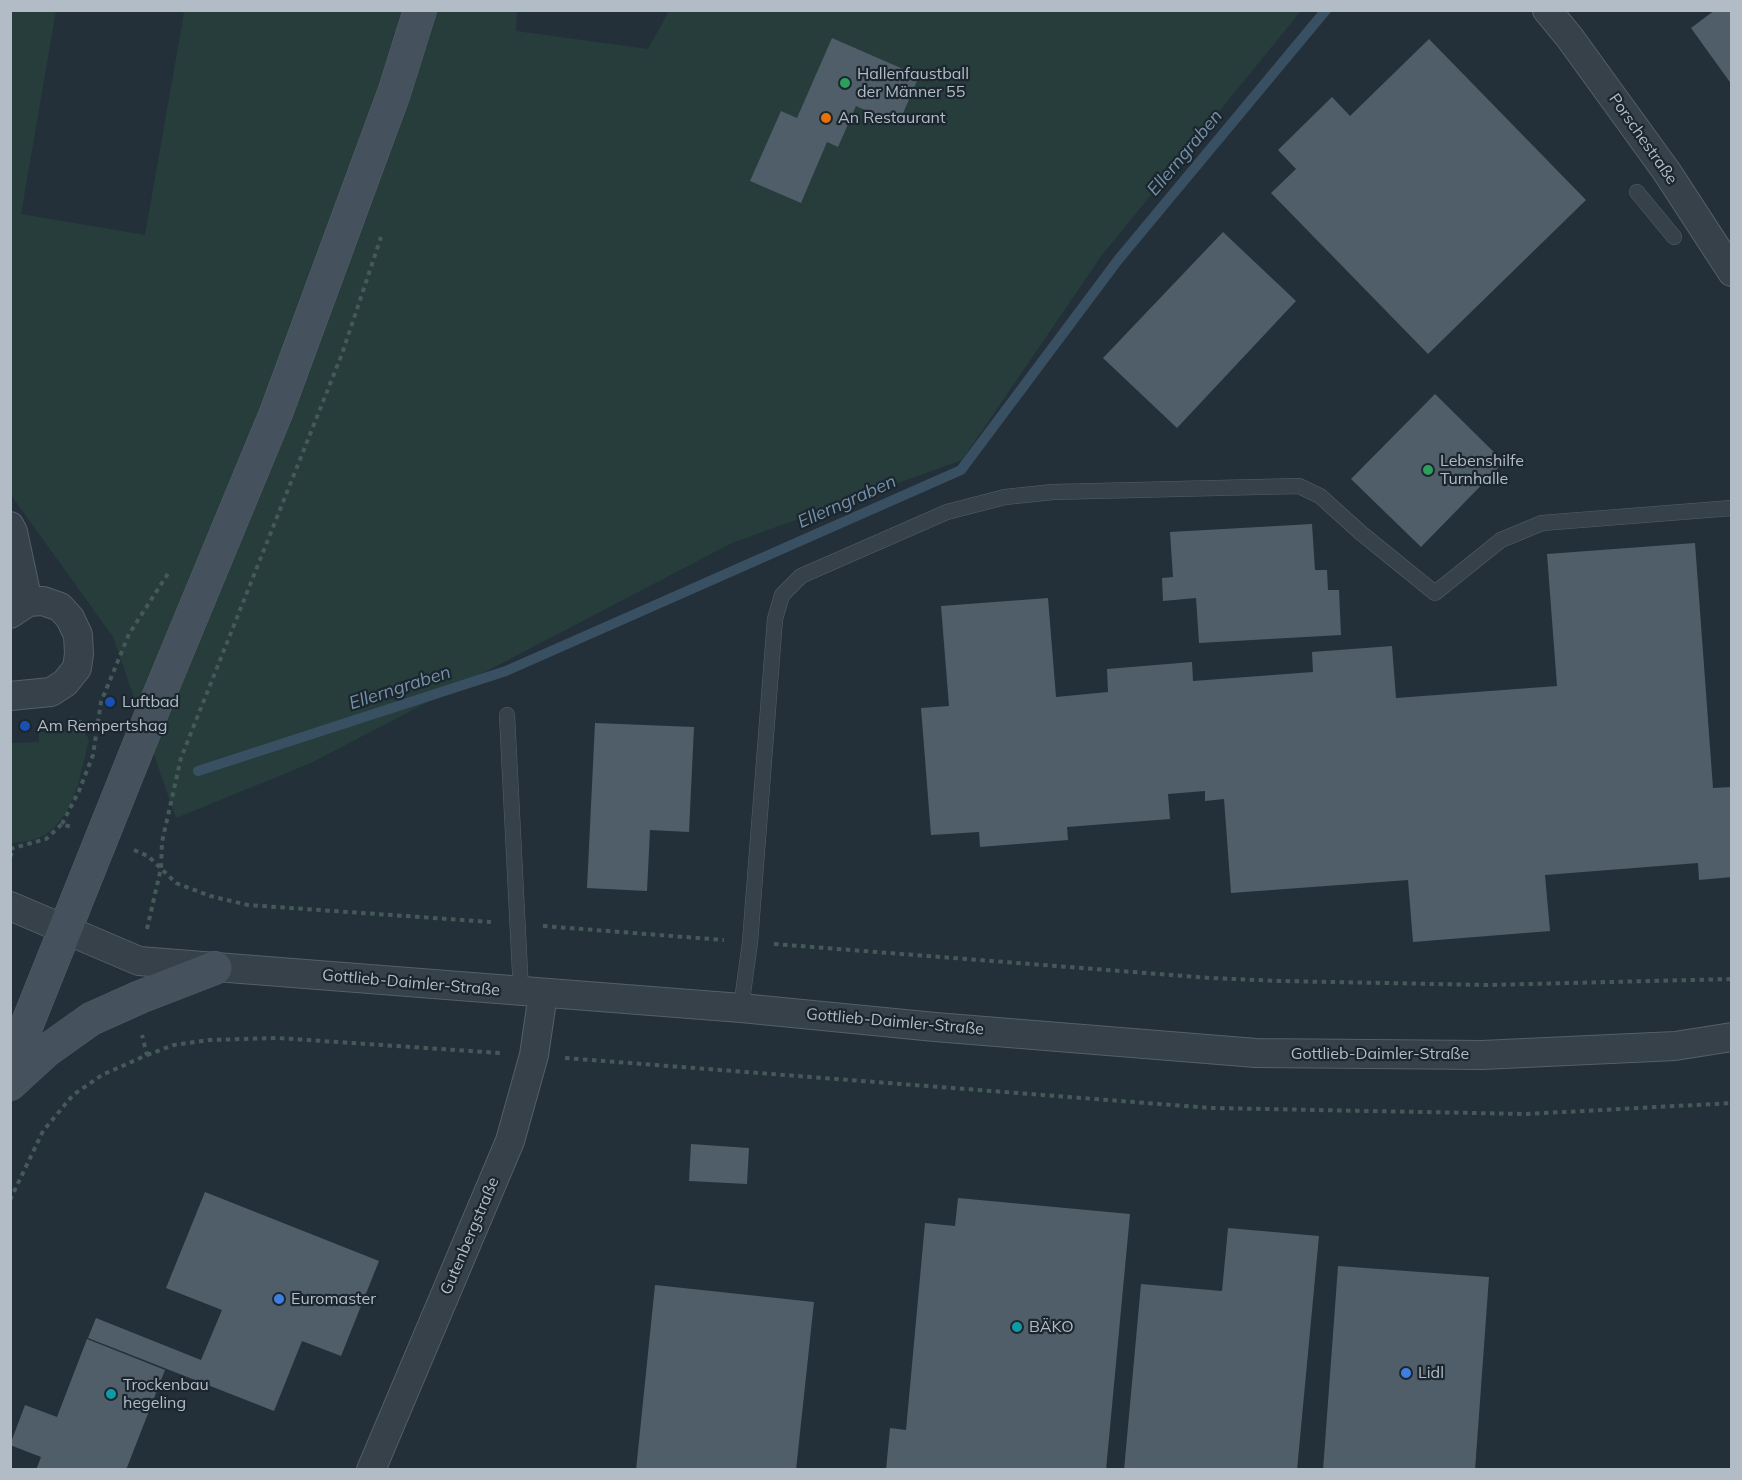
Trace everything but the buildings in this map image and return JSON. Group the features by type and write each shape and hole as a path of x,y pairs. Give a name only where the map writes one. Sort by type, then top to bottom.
{"main road":[{"path":"10,1067 153,710 276,412 394,93 420,10"},
{"path":"10,1083 46,1051 92,1019 214,968"}],"street":[{"name":"Porschestraße","path":"1547,10 1570,38 1667,172 1723,240 1731,272"},
{"path":"10,526 14,532 19,608 43,601 60,608 70,618 78,635 79,654 76,668 64,683 51,692 10,696"},
{"name":"Gottlieb-Daimler-Straße","path":"10,906 139,961 741,1008 935,1027 1256,1053 1482,1055 1676,1046 1731,1037"},
{"name":"Gutenbergstraße","path":"371,1470 510,1141 534,1055 532,993"}],"lane":[{"path":"1637,192 1674,237"},
{"path":"741,1008 750,942 775,619 782,595 801,576 947,512 1005,497 1053,492 1299,486 1320,496 1361,533 1435,593 1501,540 1542,524 1731,508"},
{"path":"507,715 516,924 532,993"}],"path":[{"path":"10,857 12,849 46,840 62,824 79,791 93,755 101,702 129,634 169,572"},
{"path":"62,824 148,856 176,883 210,897 248,905 1210,978 1488,985 1731,980"},
{"path":"147,1054 174,1045 209,1040 278,1038 534,1055 1211,1108 1527,1114 1731,1103"}],"green space":[{"path":"10,11 56,11 21,214 145,235 184,13 175,11 517,11 516,31 648,49 669,11 1301,11 1102,255 962,460 732,543 311,763 176,818 113,637 11,495"},
{"path":"84,731 89,740 78,785 68,809 55,827 43,836 29,841 11,843 11,743 39,742 39,732"}],"waterway":[{"name":"Ellerngraben","path":"198,771 506,671 961,470 1118,260 1326,10"}],"place":[{"name":"Hallenfaustball der Männer 55","path":"845,83"},
{"name":"An Restaurant","path":"826,118"},
{"name":"Lebenshilfe Turnhalle","path":"1428,470"},
{"name":"Luftbad","path":"110,702"},
{"name":"Am Rempertshag","path":"25,726"},
{"name":"Euromaster","path":"279,1299"},
{"name":"BÄKO","path":"1017,1327"},
{"name":"Lidl","path":"1406,1373"},
{"name":"Trockenbau hegeling","path":"111,1394"}]}
